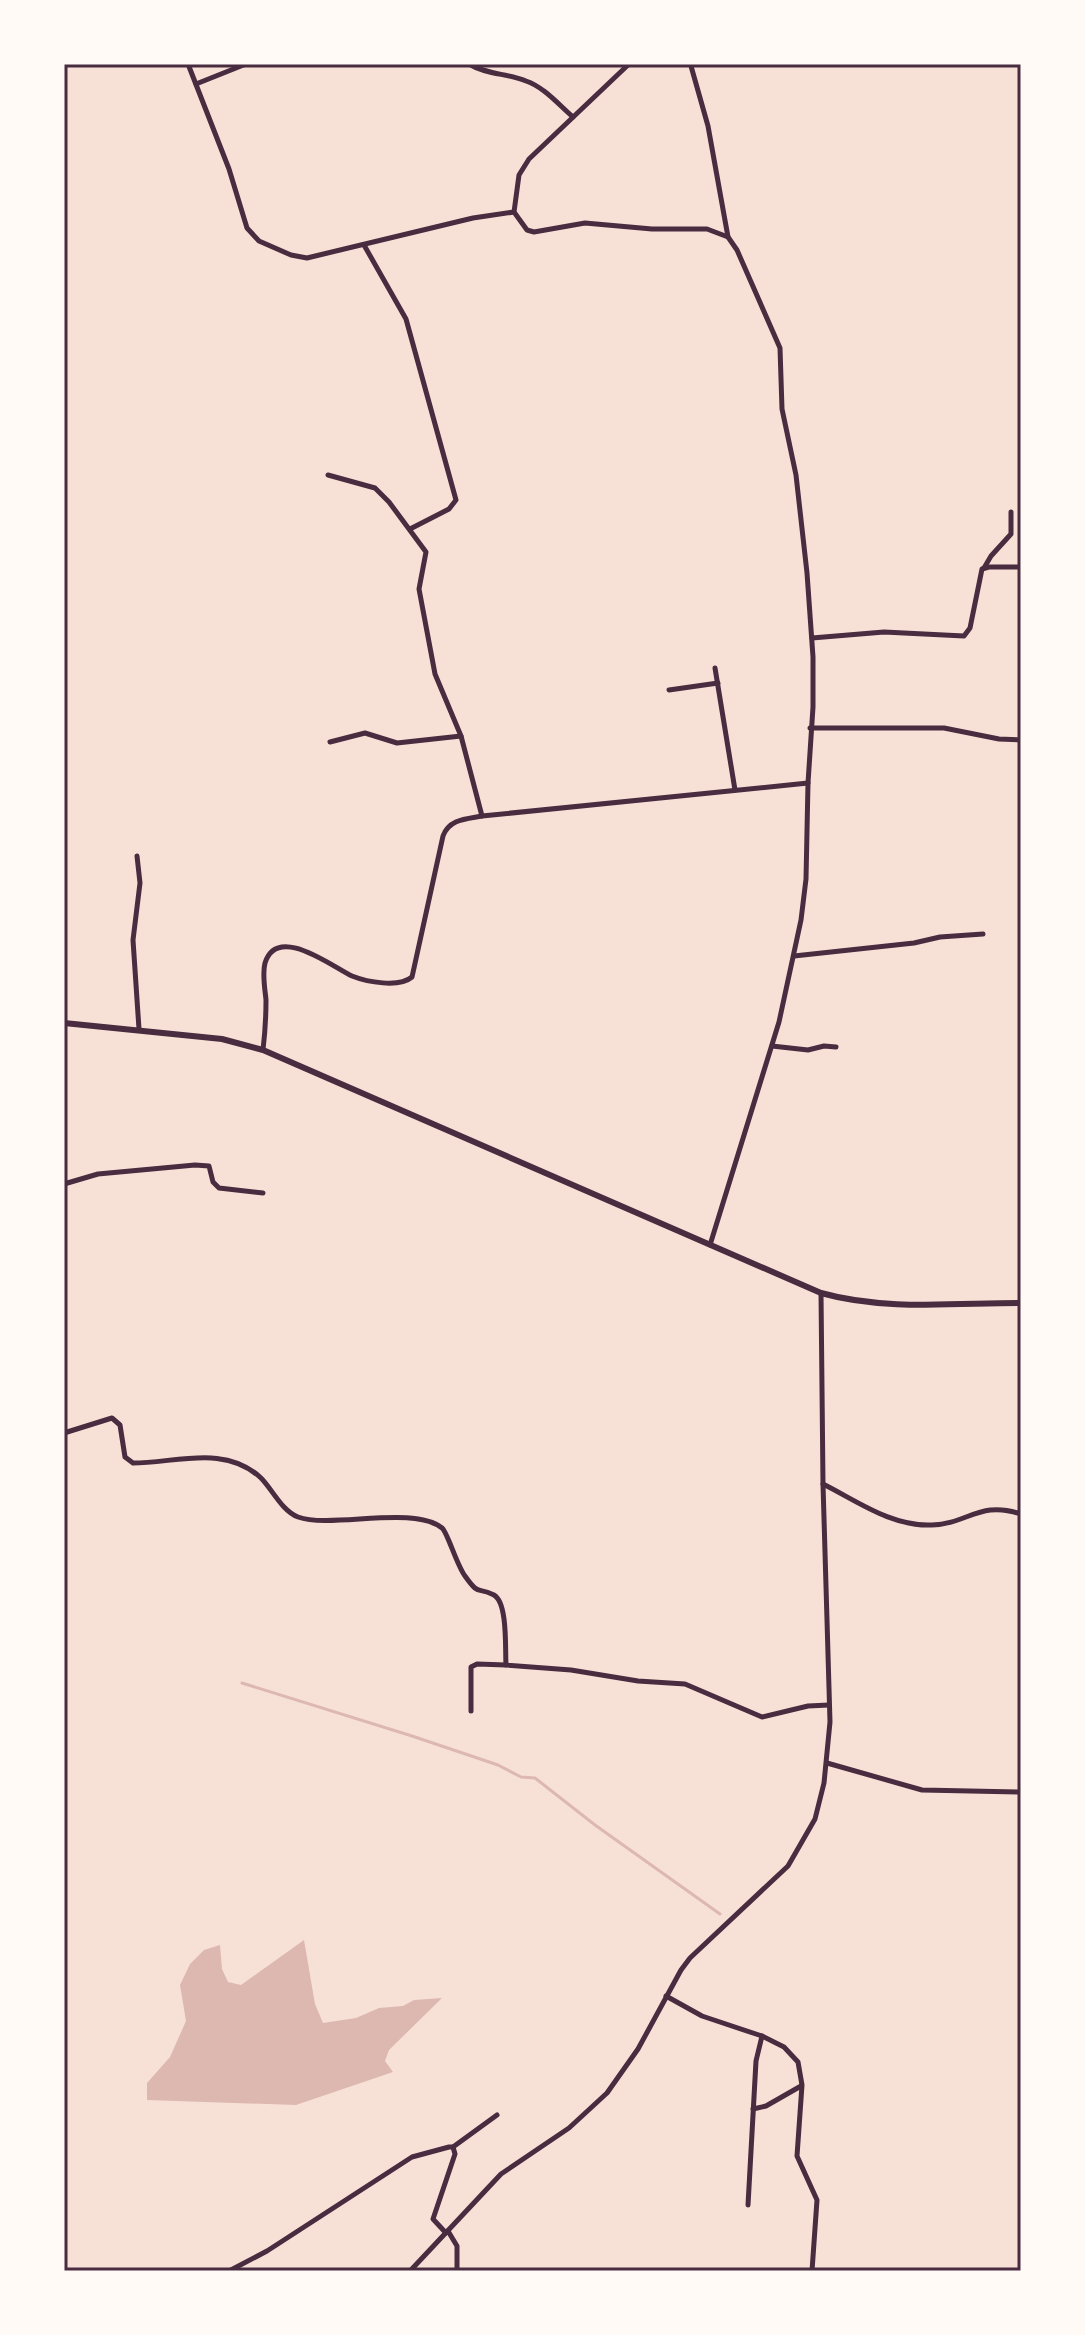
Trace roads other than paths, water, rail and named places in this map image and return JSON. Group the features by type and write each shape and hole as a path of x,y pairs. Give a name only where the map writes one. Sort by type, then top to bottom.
{"street":[{"path":"188,64 252,236 259,241 299,258 317,256 473,218 514,212"},
{"path":"196,84 246,64"},
{"path":"469,64 537,86 573,117"},
{"path":"629,64 542,145 523,168 517,184 514,212 527,230 534,232 564,225 597,223 652,229 707,229 728,237"},
{"path":"693,65 708,126 728,237 751,279 780,348 782,409 796,475 812,638 813,707 806,879 794,956 772,1046 710,1245"},
{"path":"364,245 406,319 455,493 456,500 449,509 410,529"},
{"path":"328,475 375,488 426,552 419,589 435,674 461,736 482,816"},
{"path":"812,638 884,632 964,636 970,628 980,573 1012,531 1011,512"},
{"path":"984,568 1021,567"},
{"path":"715,668 735,790"},
{"path":"669,690 718,683"},
{"path":"810,728 944,728 1021,740"},
{"path":"330,742 365,733 397,743 461,736"},
{"path":"263,1050 266,1012 264,971 271,953 291,948 307,950 357,978 407,982 416,968 445,830 453,823 482,816 808,783"},
{"path":"137,856 140,883 133,940 139,1029"},
{"path":"794,956 983,934"},
{"path":"64,1023 222,1039 263,1050 821,1293 884,1302 1021,1303"},
{"path":"772,1046 808,1050 836,1047"},
{"path":"64,1184 98,1174 195,1165 209,1166 213,1182 219,1188 263,1193"},
{"path":"410,2271 509,2168 560,2134 607,2093 638,2049 690,1958 788,1866 815,1819 827,1763 829,1705 821,1293"},
{"path":"64,1433 112,1418 120,1425 125,1457 133,1463 193,1458 230,1460 256,1473 296,1517 412,1519 441,1527 458,1566 474,1589 492,1594 500,1602 506,1665"},
{"path":"823,1484 891,1519 911,1524 943,1524 990,1509 1021,1514"},
{"path":"471,1711 471,1667 477,1664 571,1670 638,1681 685,1684 762,1717 808,1706 829,1705"},
{"path":"827,1763 922,1790 1021,1792"},
{"path":"666,1996 702,2016 762,2036 784,2047 798,2062 802,2085 796,2146 800,2166 817,2200 812,2271"},
{"path":"748,2205 756,2061 762,2036"},
{"path":"753,2109 769,2104 802,2085"},
{"path":"229,2271 267,2251 412,2157 453,2147 497,2115"},
{"path":"453,2147 453,2163 433,2216 436,2224 447,2232 457,2246 457,2271"}],"waterway":[{"path":"242,1683 412,1736 498,1765 521,1777 535,1778 720,1914"}]}
